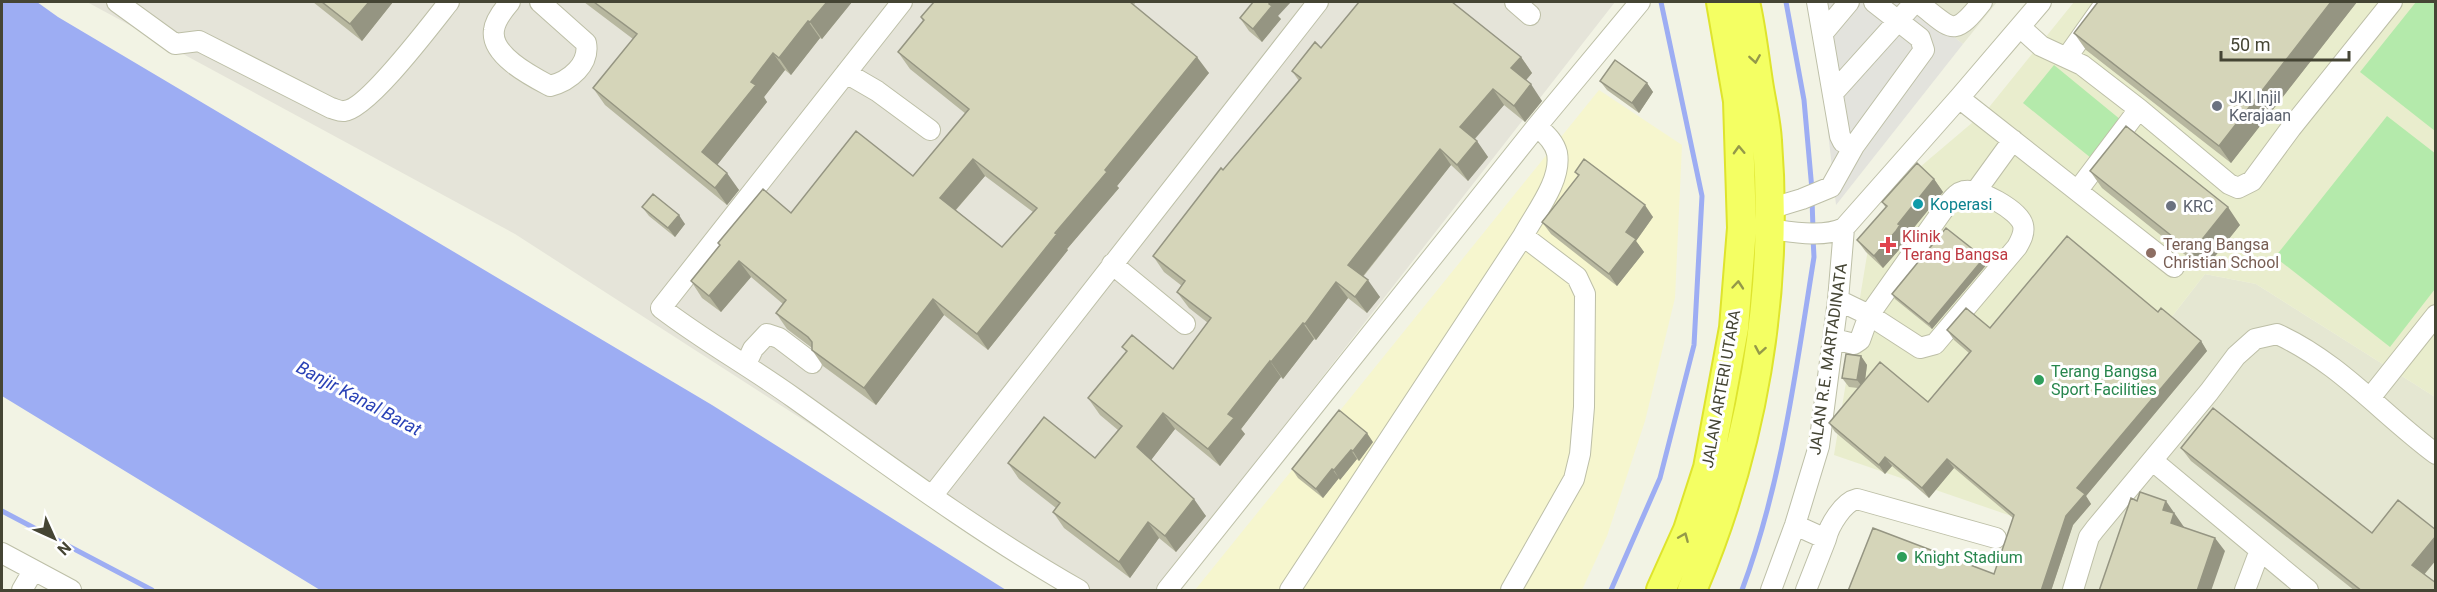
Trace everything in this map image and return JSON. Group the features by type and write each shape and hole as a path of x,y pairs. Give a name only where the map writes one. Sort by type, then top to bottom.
{"highway":[{"name":"JALAN ARTERI UTARA","path":"1661,591 1688,530 1708,468 1734,328 1742,228 1738,101 1721,2"},
{"name":"JALAN ARTERI UTARA","path":"1692,591 1717,530 1734,475 1751,400 1763,331 1776,223 1767,140 1745,2"}],"street":[{"path":"117,2 175,44 199,41 331,108 345,112 358,106 376,90 449,2"},
{"path":"510,2 494,30 498,50 531,76 550,86 568,78 580,67 585,61 587,50 585,42 540,2"},
{"path":"902,2 661,308 746,364 1017,555 1079,591"},
{"path":"932,496 1318,2"},
{"path":"1515,2 1530,15"},
{"path":"1167,591 1638,2"},
{"path":"1817,2 1840,136 1843,142 1854,146"},
{"path":"1823,33 1849,2"},
{"path":"1776,223 1802,199 1831,187 1854,146 1924,50 1920,38 1874,2"},
{"path":"1834,92 1916,2 1953,26 1961,26 1982,2"},
{"path":"1776,223 1823,233 1835,232 1844,228 2041,2"},
{"path":"2067,57 2106,2"},
{"path":"2020,27 2041,46 2082,65 2139,108 2229,184 2238,188 2253,181 2291,128 2392,2"},
{"path":"846,73 930,130"},
{"path":"1959,98 2175,267"},
{"path":"2078,190 2139,108"},
{"path":"1290,591 1523,236 1552,183 1558,168 1557,151 1550,138 1537,126"},
{"path":"1976,191 2013,140"},
{"path":"1834,339 1857,343 1869,315 1946,206 1958,193 1976,191 2018,215 2023,225 2023,237 2017,247 1935,345 1920,348 1869,315 1838,300"},
{"name":"JALAN R.E. MARTADINATA","path":"1772,591 1819,446 1834,339 1844,228"},
{"path":"1511,591 1574,479 1580,454 1584,407 1585,294 1577,277 1523,236"},
{"path":"1112,264 1185,324"},
{"path":"2370,398 2436,315"},
{"path":"746,364 753,349 767,334 779,338 812,363"},
{"path":"2073,591 2089,537 2236,356 2254,339 2277,334 2324,360 2411,436 2436,454"},
{"path":"2153,461 2308,591"},
{"path":"1806,591 1831,525 1850,502 1857,500 1996,538"},
{"path":"1795,525 1826,539"},
{"path":"2245,591 2260,550"},
{"path":"2,553 71,591"},
{"path":"22,591 33,571"}],"shaded area":[{"path":"87,2 1615,2 1156,590 1078,590 1019,559 515,234"},
{"path":"1814,2 1909,2 1963,44 1836,205"},
{"path":"1909,2 1997,2 1963,44"},
{"name":"Terang Bangsa Christian School","path":"2074,2 2435,2 2435,397 2256,284 2205,274 2030,499 2023,520 1834,455 1871,231 1920,167 1986,111"},
{"path":"1599,90 1682,145 1675,298 1645,421 1607,536 1582,590 1195,590"},
{"path":"2205,274 2256,284 2435,397 2435,590 1999,590 2030,499"}],"green space":[{"path":"2416,2 2435,2 2435,131 2360,72"},
{"path":"2054,65 2121,120 2091,158 2023,103"},
{"path":"2387,116 2436,154 2435,289 2390,347 2275,257"}],"water":[{"name":"Banjir Kanal Barat","path":"2,2 37,2 58,17 712,405 1006,590 320,590 2,396"}],"building":[{"path":"322,2 369,2 350,24"},
{"path":"594,2 827,2 810,22 808,21 779,58 773,53 751,82 756,85 702,152 727,173 715,188 593,88 637,34"},
{"path":"934,2 1130,2 1197,57 977,334 933,299 864,388 812,350 812,342 808,337 776,313 786,300 739,261 709,296 691,281 720,245 718,243 763,189 791,213 856,131 913,176 969,109 898,52 924,20 921,17","holes":["973,159 1037,208 1002,247 940,198"]},
{"path":"1253,2 1271,2 1269,4 1272,6 1253,29 1240,18"},
{"path":"1359,2 1452,2 1521,57 1511,68 1531,84 1514,106 1493,89 1460,127 1477,141 1457,165 1440,149 1348,265 1368,280 1355,297 1336,282 1305,324 1303,323 1270,361 1228,414 1234,418 1208,449 1163,413 1137,447 1194,499 1165,536 1148,522 1119,562 1053,512 1060,503 1008,463 1044,417 1095,458 1122,426 1088,398 1127,351 1122,347 1132,335 1173,369 1211,318 1177,292 1185,281 1153,256 1221,168 1223,170 1301,78 1292,71 1315,42 1321,48"},
{"name":"JKI Injil Kerajaan","path":"2098,2 2331,2 2219,146 2074,33"},
{"path":"1615,60 1647,83 1632,103 1600,81"},
{"name":"KRC","path":"2126,126 2228,207 2192,252 2090,171"},
{"path":"1584,159 1645,205 1626,232 1636,239 1609,274 1542,222 1579,175 1575,172"},
{"path":"1917,163 1934,179 1898,224 1900,225 1896,231 1874,256 1857,240 1887,206 1882,202"},
{"path":"653,194 679,215 668,228 642,207"},
{"path":"1946,228 1984,258 1929,324 1892,294"},
{"name":"Terang Bangsa Sport Facilities","path":"2067,236 2158,312 2161,308 2201,341 2077,488 2085,494 2066,516 2041,591 1848,591 1873,528 1994,574 2014,515 1947,459 1922,488 1885,457 1879,465 1829,423 1880,362 1928,402 1971,351 1947,330 1966,308 1990,328"},
{"path":"1846,354 1861,356 1857,380 1842,378"},
{"path":"2213,408 2372,533 2398,500 2436,530 2436,536 2412,565 2436,583 2436,591 2362,591 2181,448"},
{"path":"1339,410 1367,433 1316,489 1292,469"},
{"path":"2140,492 2166,501 2163,510 2174,513 2171,523 2215,538 2197,591 2099,591 2131,498 2137,501"}],"waterway":[{"path":"1611,590 1660,478 1694,345 1702,196 1661,2"},
{"path":"1786,2 1804,100 1812,190"},
{"path":"1812,199 1813,229"},
{"path":"1742,590 1756,550 1778,467 1814,257 1813,238"},
{"path":"2,511 152,590"}],"place":[{"name":"JKI Injil Kerajaan","path":"2217,106"},
{"name":"Koperasi","path":"1918,204"},
{"name":"KRC","path":"2171,206"},
{"name":"Klinik Terang Bangsa","path":"1888,245"},
{"name":"Terang Bangsa Christian School","path":"2151,253"},
{"name":"Terang Bangsa Sport Facilities","path":"2039,380"},
{"name":"Knight Stadium","path":"1902,557"}]}
